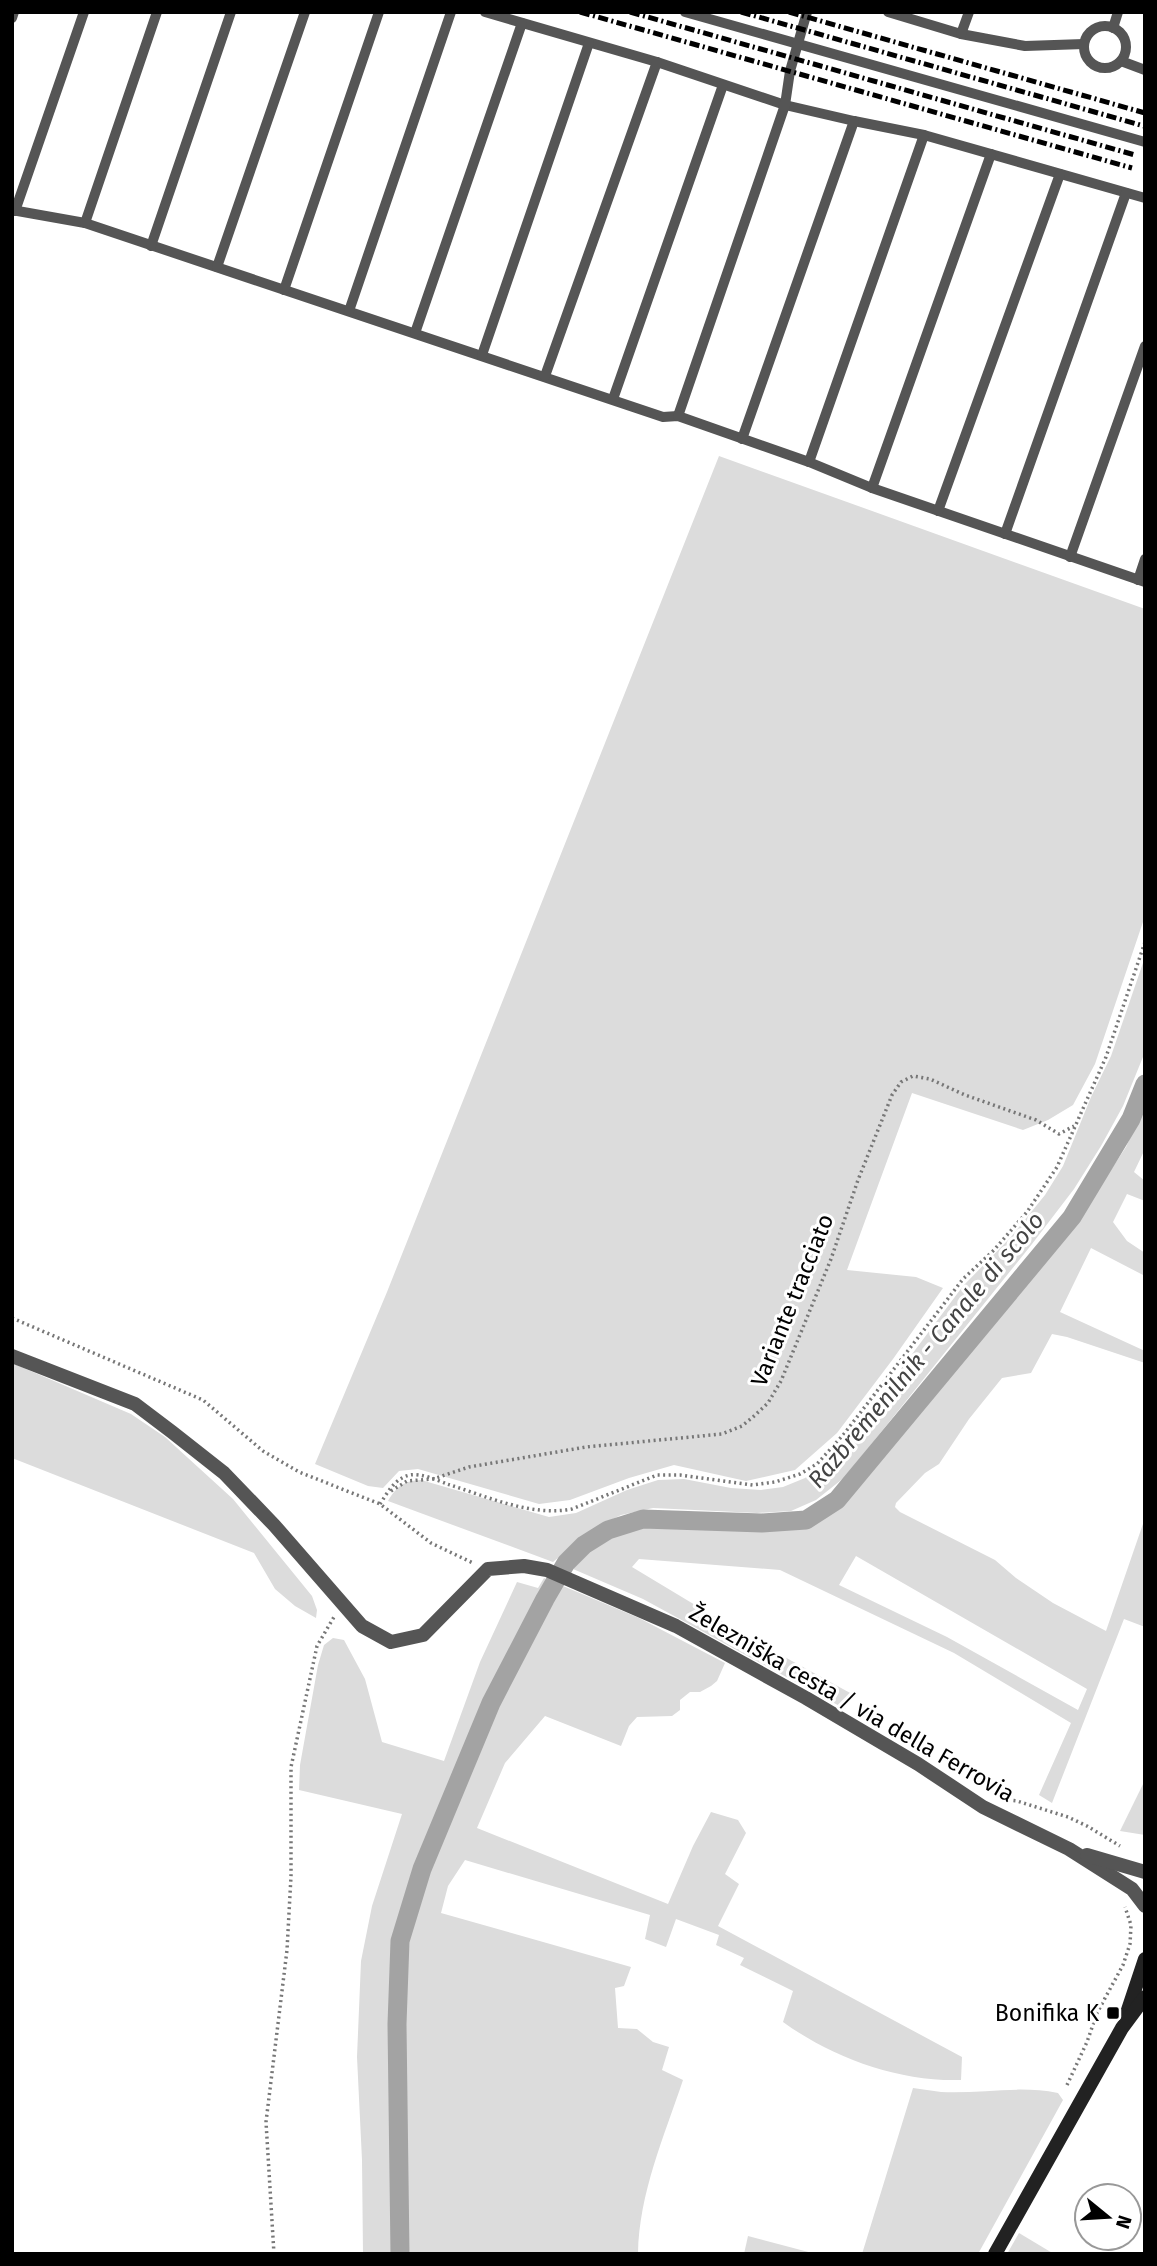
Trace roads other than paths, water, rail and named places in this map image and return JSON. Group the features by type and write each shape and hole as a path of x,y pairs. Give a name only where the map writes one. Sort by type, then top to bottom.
{"main road":[{"path":"1122,2028 1145,1959"},
{"path":"995,2254 1122,2028 1145,1997"}],"street":[{"name":"Železniška cesta / via della Ferrovia","path":"12,1356 135,1404 163,1425 224,1473 274,1525 362,1626 391,1642 423,1634 488,1569 524,1566 547,1570 676,1626 817,1704 918,1763 983,1807 1069,1849 1132,1889 1145,1906"},
{"name":"Železniška cesta / via della Ferrovia","path":"1069,1849 1145,1872"}],"lane":[{"path":"12,18 14,12"},
{"path":"84,12 13,210 85,223 663,417 678,416 872,488 1141,581 1145,559"},
{"path":"85,223 157,12"},
{"path":"151,246 231,12"},
{"path":"217,267 305,12"},
{"path":"284,290 379,12"},
{"path":"349,311 451,12"},
{"path":"485,12 657,62 785,104 923,135 1145,198"},
{"path":"685,12 1145,142"},
{"path":"678,416 785,104 790,71 807,12"},
{"path":"961,34 969,12"},
{"path":"1112,28 1118,12"},
{"path":"892,13 961,34 1025,47 1084,44"},
{"path":"415,333 523,23"},
{"path":"1101,26 1120,33 1126,45 1121,61 1112,67 1098,67 1087,59 1084,44 1089,33 1101,26"},
{"path":"482,355 589,43"},
{"path":"1121,61 1145,70"},
{"path":"545,376 657,62"},
{"path":"613,399 723,85"},
{"path":"742,439 854,121"},
{"path":"809,463 923,135"},
{"path":"872,488 990,154"},
{"path":"938,511 1060,174"},
{"path":"1005,534 1126,193"},
{"path":"1070,557 1145,346"}],"waterway":[{"name":"Razbremenilnik - Canale di scolo","path":"400,2254 397,2024 400,1941 422,1869 491,1703 566,1563 584,1545 608,1530 643,1519 762,1523 806,1520 837,1500 1072,1217 1131,1119 1145,1084"}],"railway":[{"path":"580,12 1132,168"},
{"path":"630,12 1135,155"},
{"path":"741,12 1144,126"},
{"path":"789,12 1145,113"}],"place":[{"name":"Bonifika K","path":"1113,2013"}]}
